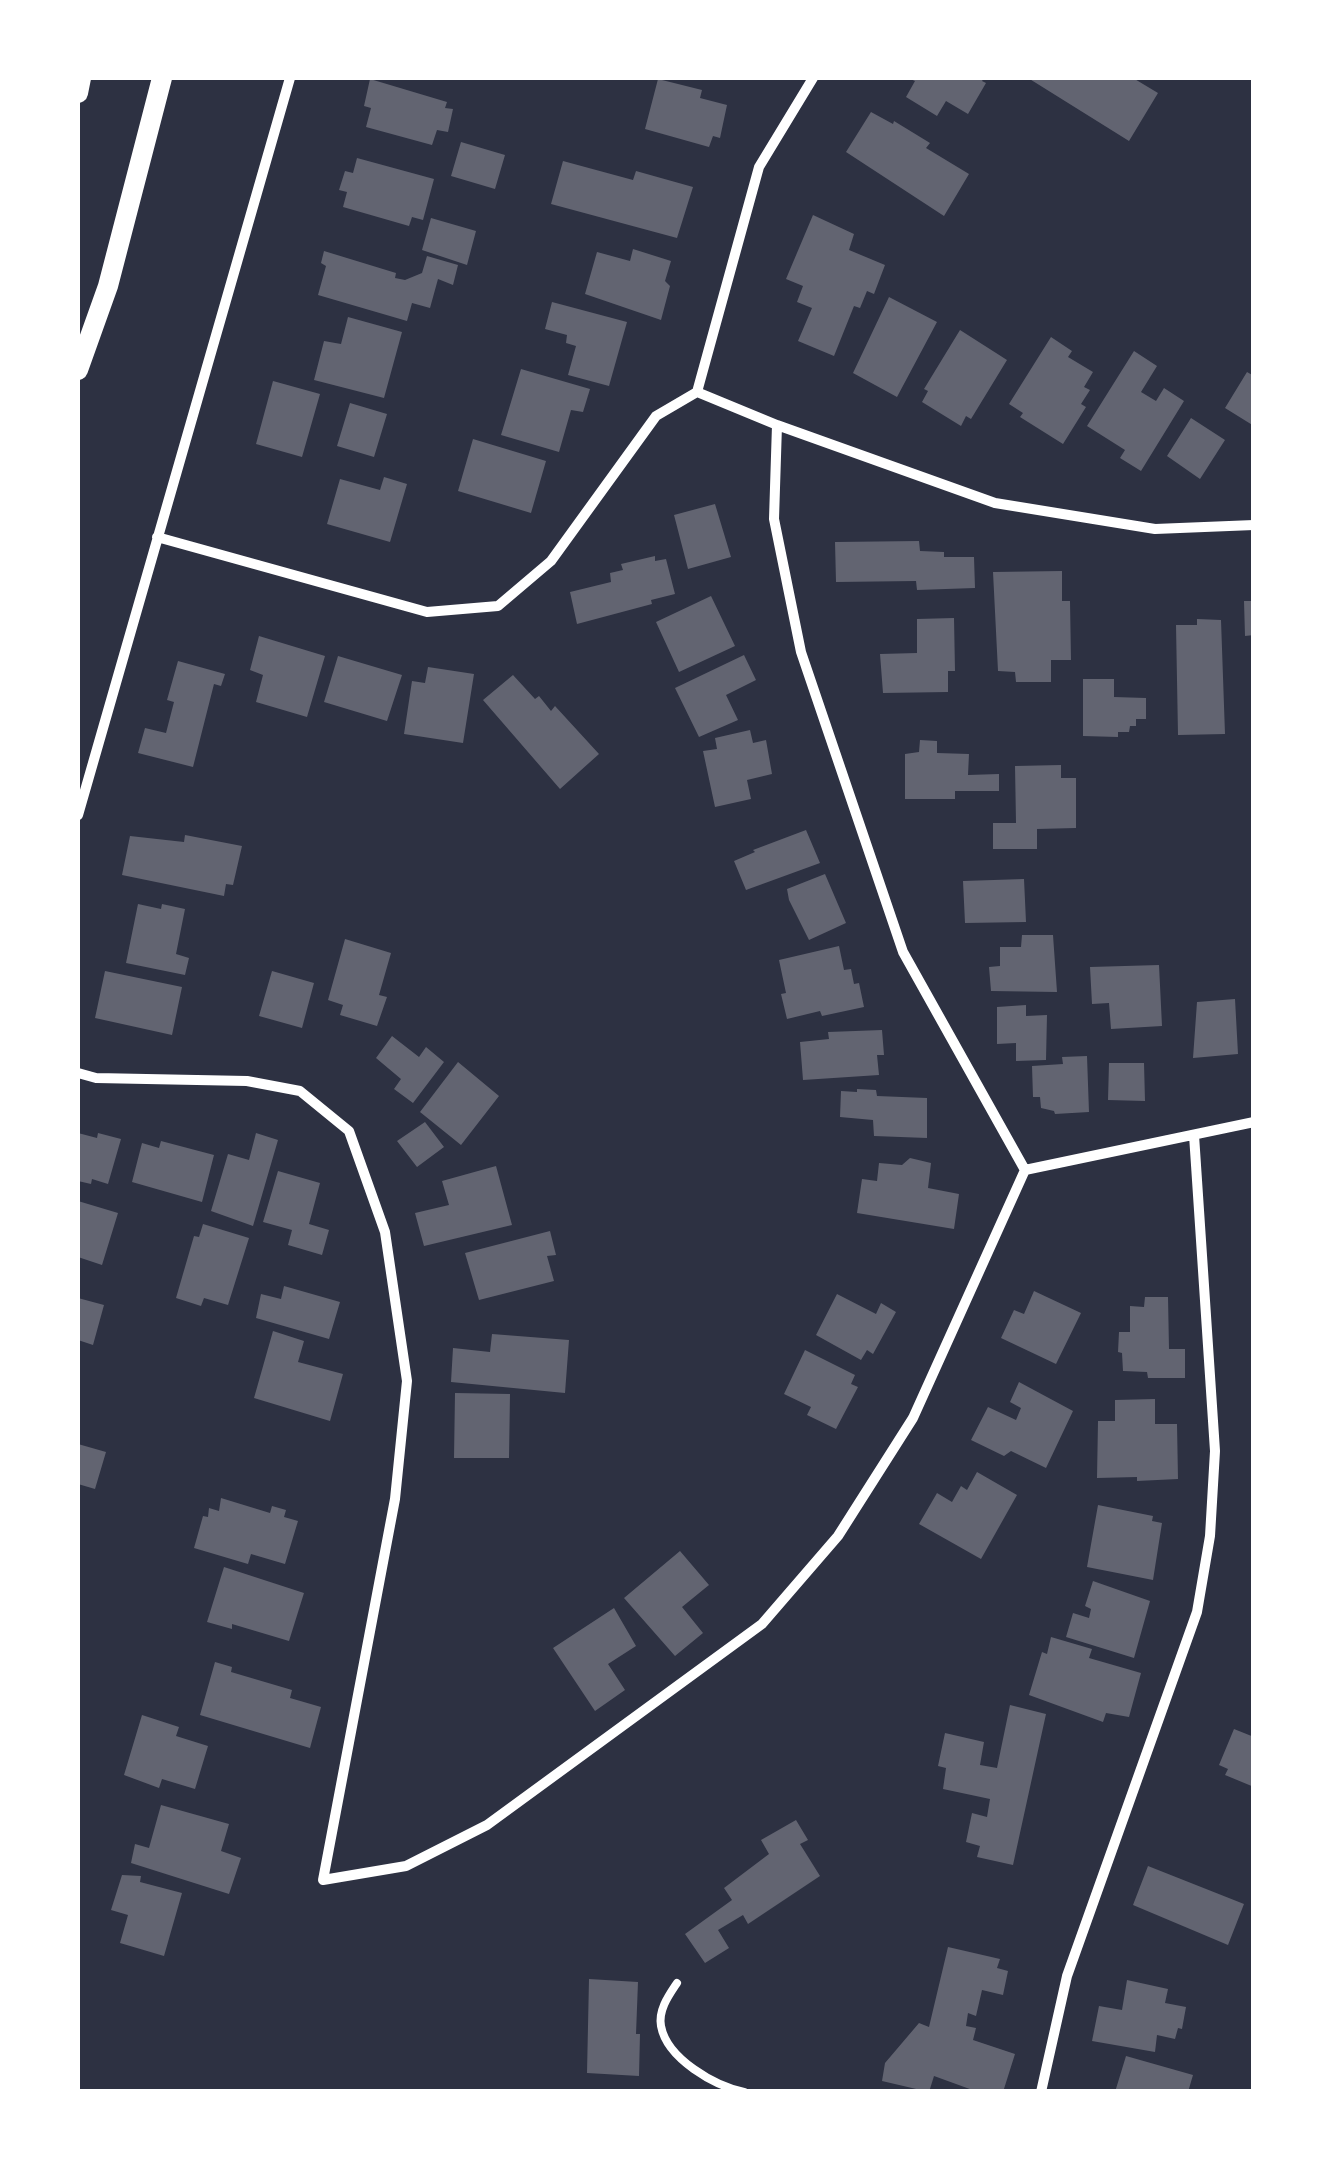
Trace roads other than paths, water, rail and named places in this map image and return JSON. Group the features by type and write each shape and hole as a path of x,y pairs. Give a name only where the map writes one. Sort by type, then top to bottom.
{"main road":[{"path":"78,93 81,78"},
{"path":"78,370 108,286 162,78"}],"street":[{"path":"78,815 290,78"},
{"path":"158,537 427,612 498,606 551,562 656,416 696,392 759,167 813,78"},
{"path":"696,392 994,503 1155,529 1254,525"},
{"path":"778,424 774,519 800,652 903,952 1025,1170"},
{"path":"78,1073 96,1078 247,1081 300,1091 349,1130 385,1232 407,1381 395,1499 323,1880 406,1866 487,1826 762,1624 838,1536 913,1418 1025,1170"},
{"path":"1025,1170 1254,1122"},
{"path":"1041,2092 1067,1976 1197,1612 1210,1536 1216,1451 1194,1136"}],"lane":[{"path":"677,1983 664,2002 661,2026 674,2052 698,2071 744,2092"}]}
